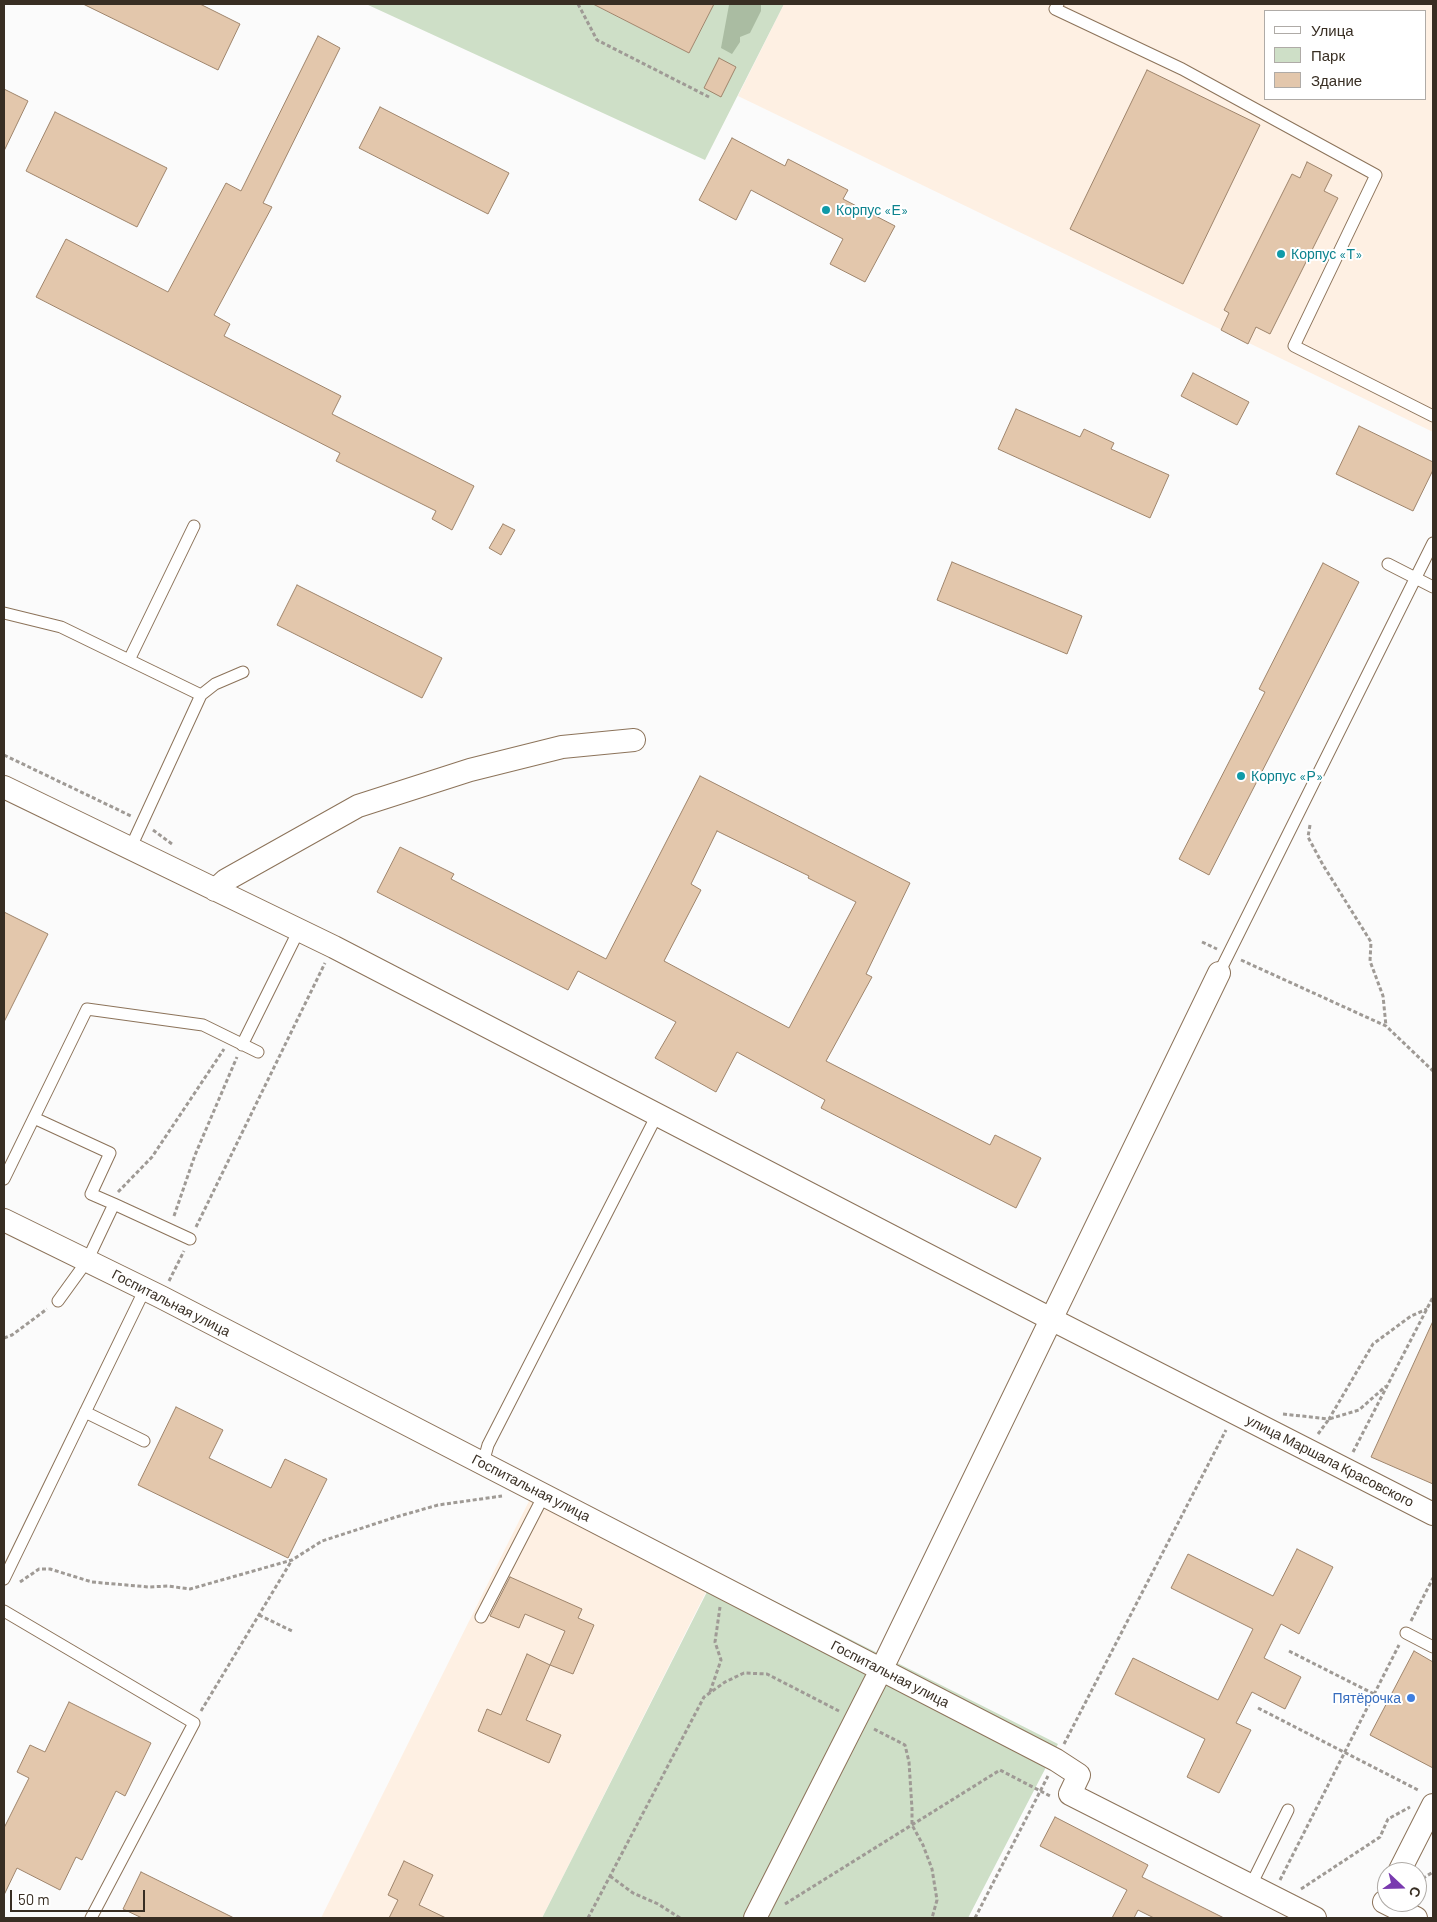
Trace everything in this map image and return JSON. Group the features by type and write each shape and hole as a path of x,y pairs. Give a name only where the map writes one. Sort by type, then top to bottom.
{"street":[{"path":"215,890 226,880 358,806 470,770 562,746 634,740"},
{"name":"улица Маршала Красовского","path":"4,787 334,947 1051,1319 1227,1419 1307,1450 1433,1514"},
{"path":"755,1918 884,1664 1223,964"},
{"name":"Госпитальная улица","path":"4,1220 153,1293 544,1495 884,1664 1056,1760 1079,1775 1070,1794 1251,1886"},
{"path":"1402,1862 1423,1800"},
{"path":"1251,1886 1275,1905 1315,1918"},
{"path":"1400,1912 1416,1918"}],"lane":[{"path":"1058,4 1056,9 1182,69 1376,175 1294,346 1433,416"},
{"path":"129,660 194,526"},
{"path":"1223,964 1433,543"},
{"path":"1388,564 1433,588"},
{"path":"4,613 61,627 201,695"},
{"path":"130,849 201,695 216,684 242,672"},
{"path":"242,1045 299,930"},
{"path":"4,1179 87,1008 203,1025 258,1052"},
{"path":"482,1463 493,1437 657,1114"},
{"path":"34,1118 110,1153 90,1194 190,1239"},
{"path":"58,1301 87,1261 114,1204"},
{"path":"4,1579 85,1412 153,1293"},
{"path":"85,1412 144,1441"},
{"path":"481,1616 544,1495"},
{"path":"4,1611 194,1723 91,1918"},
{"path":"1406,1633 1433,1647"},
{"path":"1251,1886 1288,1810"}],"path":[{"path":"578,4 597,40 710,97"},
{"path":"4,755 143,822 174,846"},
{"path":"1311,818 1308,837 1323,865 1372,942 1370,962 1384,996 1386,1026"},
{"path":"1202,942 1223,964 1386,1026 1433,1071"},
{"path":"153,1293 190,1239 334,947"},
{"path":"114,1204 118,1193 152,1157 230,1039"},
{"path":"169,1229 195,1155 242,1045"},
{"path":"1345,1469 1433,1297"},
{"path":"4,1338 12,1335 58,1301"},
{"path":"1307,1450 1373,1344 1410,1316 1427,1309"},
{"path":"1328,1419 1359,1410 1388,1384"},
{"path":"975,1918 1227,1419"},
{"path":"17,1586 23,1579 39,1569 50,1569 92,1582 149,1588 168,1586 190,1589 292,1560 322,1541 396,1517 438,1505 507,1496"},
{"path":"194,1723 292,1560"},
{"path":"1275,1905 1345,1752 1433,1578"},
{"path":"710,1692 721,1660 714,1642 721,1602"},
{"path":"259,1615 292,1631"},
{"path":"1289,1651 1374,1694"},
{"path":"588,1918 704,1697 725,1682 744,1673 767,1674 905,1746 909,1762 912,1825 923,1845 932,1869 937,1900 932,1918"},
{"path":"1258,1708 1345,1752 1423,1800 1388,1819 1380,1837 1275,1905"},
{"path":"778,1908 1000,1770 1040,1791"},
{"path":"610,1876 633,1893 658,1904 680,1918"}],"shaded area":[{"path":"784,4 1433,4 1433,432 738,96"},
{"path":"530,1499 707,1590 542,1918 321,1918"}],"green space":[{"path":"366,4 593,4 689,53 714,4 784,4 705,160"},
{"path":"761,4 761,11 750,33 740,37 740,42 732,54 721,48 729,5"},
{"path":"717,1572 1058,1744 968,1918 542,1918"}],"building":[{"path":"83,4 200,4 240,24 218,70"},
{"path":"593,4 714,4 689,53"},
{"path":"318,36 340,48 263,203 272,207 214,315 230,324 224,336 341,396 332,414 474,486 452,530 432,519 436,511 336,461 340,453 36,297 66,239 168,292 226,183 241,191"},
{"path":"719,58 736,67 721,97 704,88"},
{"path":"1147,70 1260,125 1183,284 1070,229"},
{"path":"4,89 28,101 4,151"},
{"path":"380,107 509,173 488,214 359,148"},
{"path":"55,112 167,168 137,227 26,171"},
{"name":"Корпус «Е»","path":"732,138 785,166 788,159 848,190 843,199 895,226 865,282 830,264 843,239 751,190 736,220 699,200"},
{"name":"Корпус «Т»","path":"1307,162 1332,175 1324,191 1338,198 1270,334 1256,327 1248,344 1221,330 1229,313 1224,310 1292,174 1300,178"},
{"path":"1193,373 1249,402 1237,425 1181,396"},
{"path":"1016,409 1080,437 1084,429 1114,443 1111,449 1169,475 1150,518 998,449"},
{"path":"1359,426 1433,462 1433,470 1413,511 1336,474"},
{"path":"503,524 515,530 501,555 489,548"},
{"path":"952,562 1082,616 1067,654 937,600"},
{"name":"Корпус «Р»","path":"1323,563 1359,582 1209,875 1179,859 1265,692 1259,689"},
{"path":"297,585 442,658 422,698 277,625"},
{"path":"700,776 910,883 866,974 872,977 826,1061 990,1145 995,1135 1041,1158 1016,1208 821,1108 825,1100 737,1052 716,1092 655,1058 676,1022 578,971 568,990 377,892 400,847 454,874 451,879 606,959","holes":["717,831 809,876 808,878 856,902 789,1028 664,961 701,890 691,884"]},
{"path":"4,912 48,934 4,1022"},
{"path":"1433,1321 1433,1484 1371,1457"},
{"path":"176,1407 223,1430 209,1458 271,1488 285,1459 327,1479 288,1558 138,1485"},
{"path":"1297,1549 1333,1567 1299,1634 1281,1624 1264,1658 1301,1677 1285,1709 1252,1692 1236,1723 1251,1730 1219,1793 1187,1777 1205,1739 1115,1694 1133,1658 1218,1700 1253,1629 1171,1588 1188,1554 1273,1596"},
{"path":"510,1577 582,1609 578,1618 594,1625 573,1674 550,1665 565,1631 525,1614 519,1628 490,1616"},
{"name":"Пятёрочка","path":"1414,1651 1433,1662 1433,1768 1370,1735"},
{"path":"527,1654 550,1665 526,1720 561,1735 549,1763 478,1731 487,1709 501,1715"},
{"path":"69,1702 151,1743 125,1796 116,1791 82,1860 76,1857 60,1890 17,1868 4,1895 4,1828 29,1778 17,1772 30,1745 45,1752"},
{"path":"1055,1817 1148,1865 1142,1877 1224,1918 1154,1918 1138,1910 1134,1918 1112,1918 1127,1890 1040,1846"},
{"path":"404,1861 433,1875 419,1905 446,1918 389,1918 398,1900 388,1895"},
{"path":"141,1872 234,1918 142,1918 123,1909"}],"place":[{"name":"Корпус «Е»","path":"826,210"},
{"name":"Корпус «Т»","path":"1281,254"},
{"name":"Корпус «Р»","path":"1241,776"},
{"name":"Пятёрочка","path":"1411,1698"}]}
